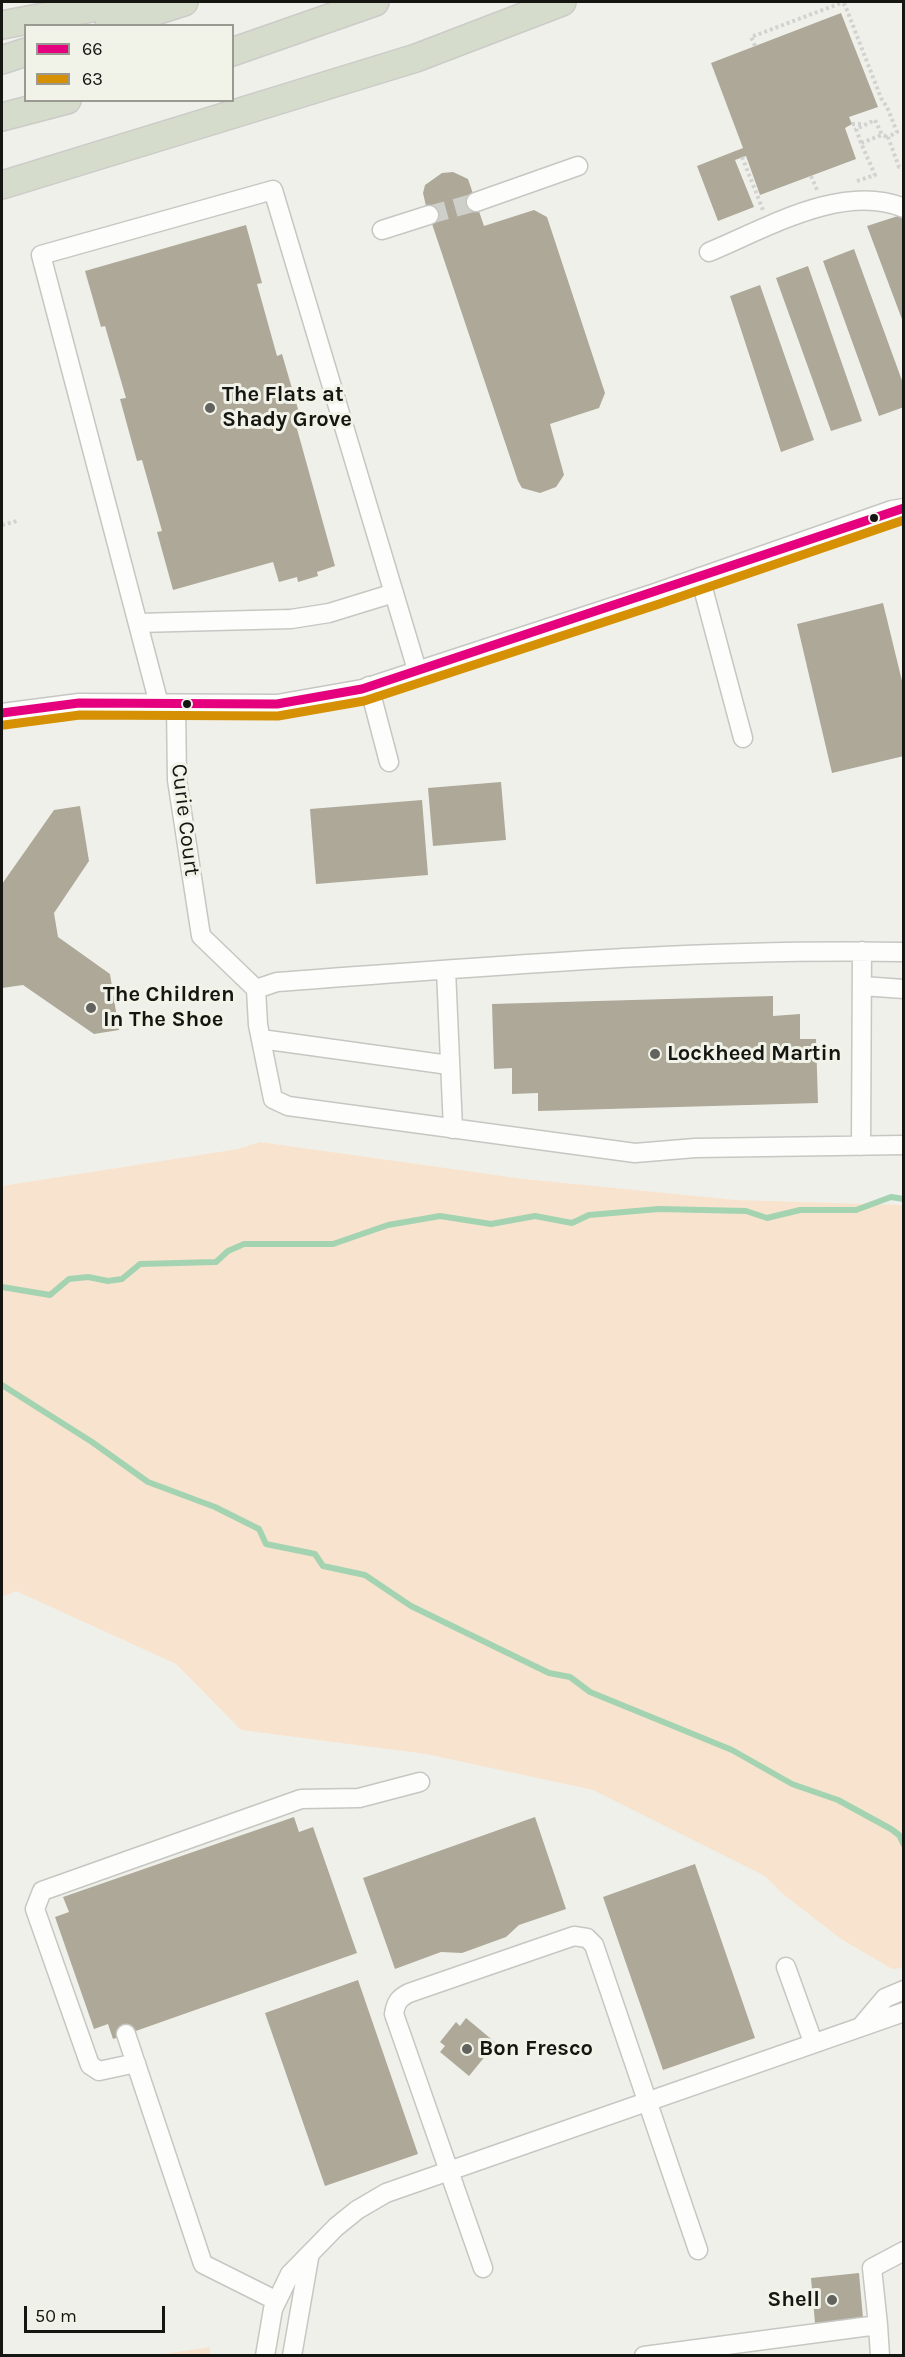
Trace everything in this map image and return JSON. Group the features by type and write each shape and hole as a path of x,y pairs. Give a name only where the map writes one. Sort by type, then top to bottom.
{"highway":[{"path":"2,25 123,2"},
{"path":"115,24 184,2"},
{"path":"234,51 375,2"},
{"path":"2,185 416,58 561,2"},
{"path":"2,60 24,53"},
{"path":"2,117 59,102"}],"street":[{"path":"476,202 578,166"},
{"name":"Curie Court","path":"256,989 201,936 167,704 138,623 41,255 273,190 394,593"},
{"path":"709,252 839,202 865,199 903,208"},
{"path":"382,230 429,215"},
{"path":"2,712 79,704 277,704 369,686 700,577 872,516 903,508"},
{"path":"700,577 743,738"},
{"path":"138,623 291,619 330,613 394,593 417,670"},
{"path":"369,686 389,762"},
{"path":"903,952 800,950 597,959 277,982 256,989 261,1040 273,1099 288,1106 635,1153 695,1148 903,1145"},
{"path":"861,1146 862,951"},
{"path":"446,970 453,1129"},
{"path":"862,986 903,989"},
{"path":"261,1040 449,1065"},
{"path":"136,2063 99,2071 90,2065 51,1932 35,1903 48,1887 301,1799 358,1798 420,1782"},
{"path":"483,2268 394,2014 395,2004 400,1997 410,1992 581,1935 591,1940 698,2250"},
{"path":"786,1967 813,2042"},
{"path":"863,2024 885,1998 903,1989"},
{"path":"265,2355 273,2309 290,2274 309,2258 328,2235 357,2210 386,2193 647,2103 863,2024 903,2012"},
{"path":"126,2034 203,2264 277,2301"},
{"path":"880,2355 872,2268 903,2251"},
{"path":"292,2355 309,2258"},
{"path":"644,2355 878,2325"}],"path":[{"path":"755,46 751,37 841,3 845,5 880,98 887,107 897,132 888,137 882,135 875,120 852,124"},
{"path":"861,143 856,129 862,124"},
{"path":"888,137 898,167 903,168"},
{"path":"742,157 765,213"},
{"path":"811,176 819,195"},
{"path":"2,525 17,521"}],"shaded area":[{"path":"260,1142 524,1179 736,1200 903,1205 903,1968 892,1969 841,1939 784,1895 765,1876 593,1790 426,1754 241,1730 176,1664 16,1591 2,1597 2,1186 238,1149"},
{"path":"210,2347 210,2355 156,2355"}],"building":[{"path":"841,13 878,107 849,117 852,124 845,128 856,159 760,195 746,156 735,160 754,207 718,221 697,166 743,148 711,63"},
{"path":"453,172 468,179 484,226 534,210 547,217 605,393 599,408 550,424 564,475 556,487 540,493 522,488 518,481 426,206 423,193 425,185 442,173"},
{"path":"901,215 904,221 903,322 867,226"},
{"name":"The Flats at Shady Grove","path":"246,225 262,283 257,284 277,356 282,354 300,416 294,418 335,566 317,572 318,576 298,582 297,577 279,582 273,562 173,590 157,532 162,531 142,460 137,461 120,399 126,398 105,326 101,327 85,271"},
{"path":"854,249 904,386 904,407 879,416 823,261"},
{"path":"808,266 862,421 831,431 776,278"},
{"path":"760,285 814,440 781,452 730,296"},
{"path":"883,603 904,689 904,756 832,773 797,624"},
{"path":"501,782 506,840 433,846 428,788"},
{"path":"422,800 428,875 316,884 310,809"},
{"path":"80,806 89,861 54,913 58,937 110,974 119,1030 94,1034 23,985 2,988 2,884 54,810"},
{"name":"Lockheed Martin","path":"773,996 773,1016 800,1014 800,1039 816,1039 818,1103 538,1111 538,1093 512,1094 512,1068 494,1069 492,1004"},
{"path":"294,1817 299,1832 313,1827 357,1953 113,2039 108,2024 94,2029 55,1917 69,1912 63,1897"},
{"path":"535,1817 566,1909 519,1925 506,1937 462,1953 441,1952 395,1969 363,1878"},
{"path":"695,1864 755,2038 663,2070 603,1897"},
{"path":"358,1980 418,2154 325,2186 265,2013"},
{"name":"Bon Fresco","path":"466,2018 496,2043 469,2076 440,2052 445,2046 440,2042 456,2022 460,2026"},
{"path":"859,2273 863,2318 815,2323 811,2278"}],"waterway":[{"path":"2,1287 50,1295 69,1279 88,1277 108,1281 122,1279 140,1264 216,1262 228,1251 244,1244 333,1244 388,1225 440,1216 491,1224 535,1216 572,1223 589,1215 659,1209 746,1211 767,1218 800,1210 856,1210 891,1197 904,1199"},
{"path":"2,1385 92,1442 148,1482 215,1507 259,1529 266,1544 315,1554 323,1566 365,1575 411,1606 549,1673 570,1677 590,1692 732,1750 792,1784 838,1800 891,1829 899,1835 904,1845"}],"tunnel":[{"path":"429,215 476,202"}],"transit line":[{"name":"66","path":"2,713 79,703 277,704 362,689 904,508"},
{"name":"63","path":"4,725 80,715 278,716 364,701 904,520"}],"place":[{"name":"The Flats at Shady Grove","path":"210,408"},
{"name":"The Children In The Shoe","path":"91,1008"},
{"name":"Lockheed Martin","path":"655,1054"},
{"name":"Bon Fresco","path":"467,2049"},
{"name":"Shell","path":"832,2300"}]}
